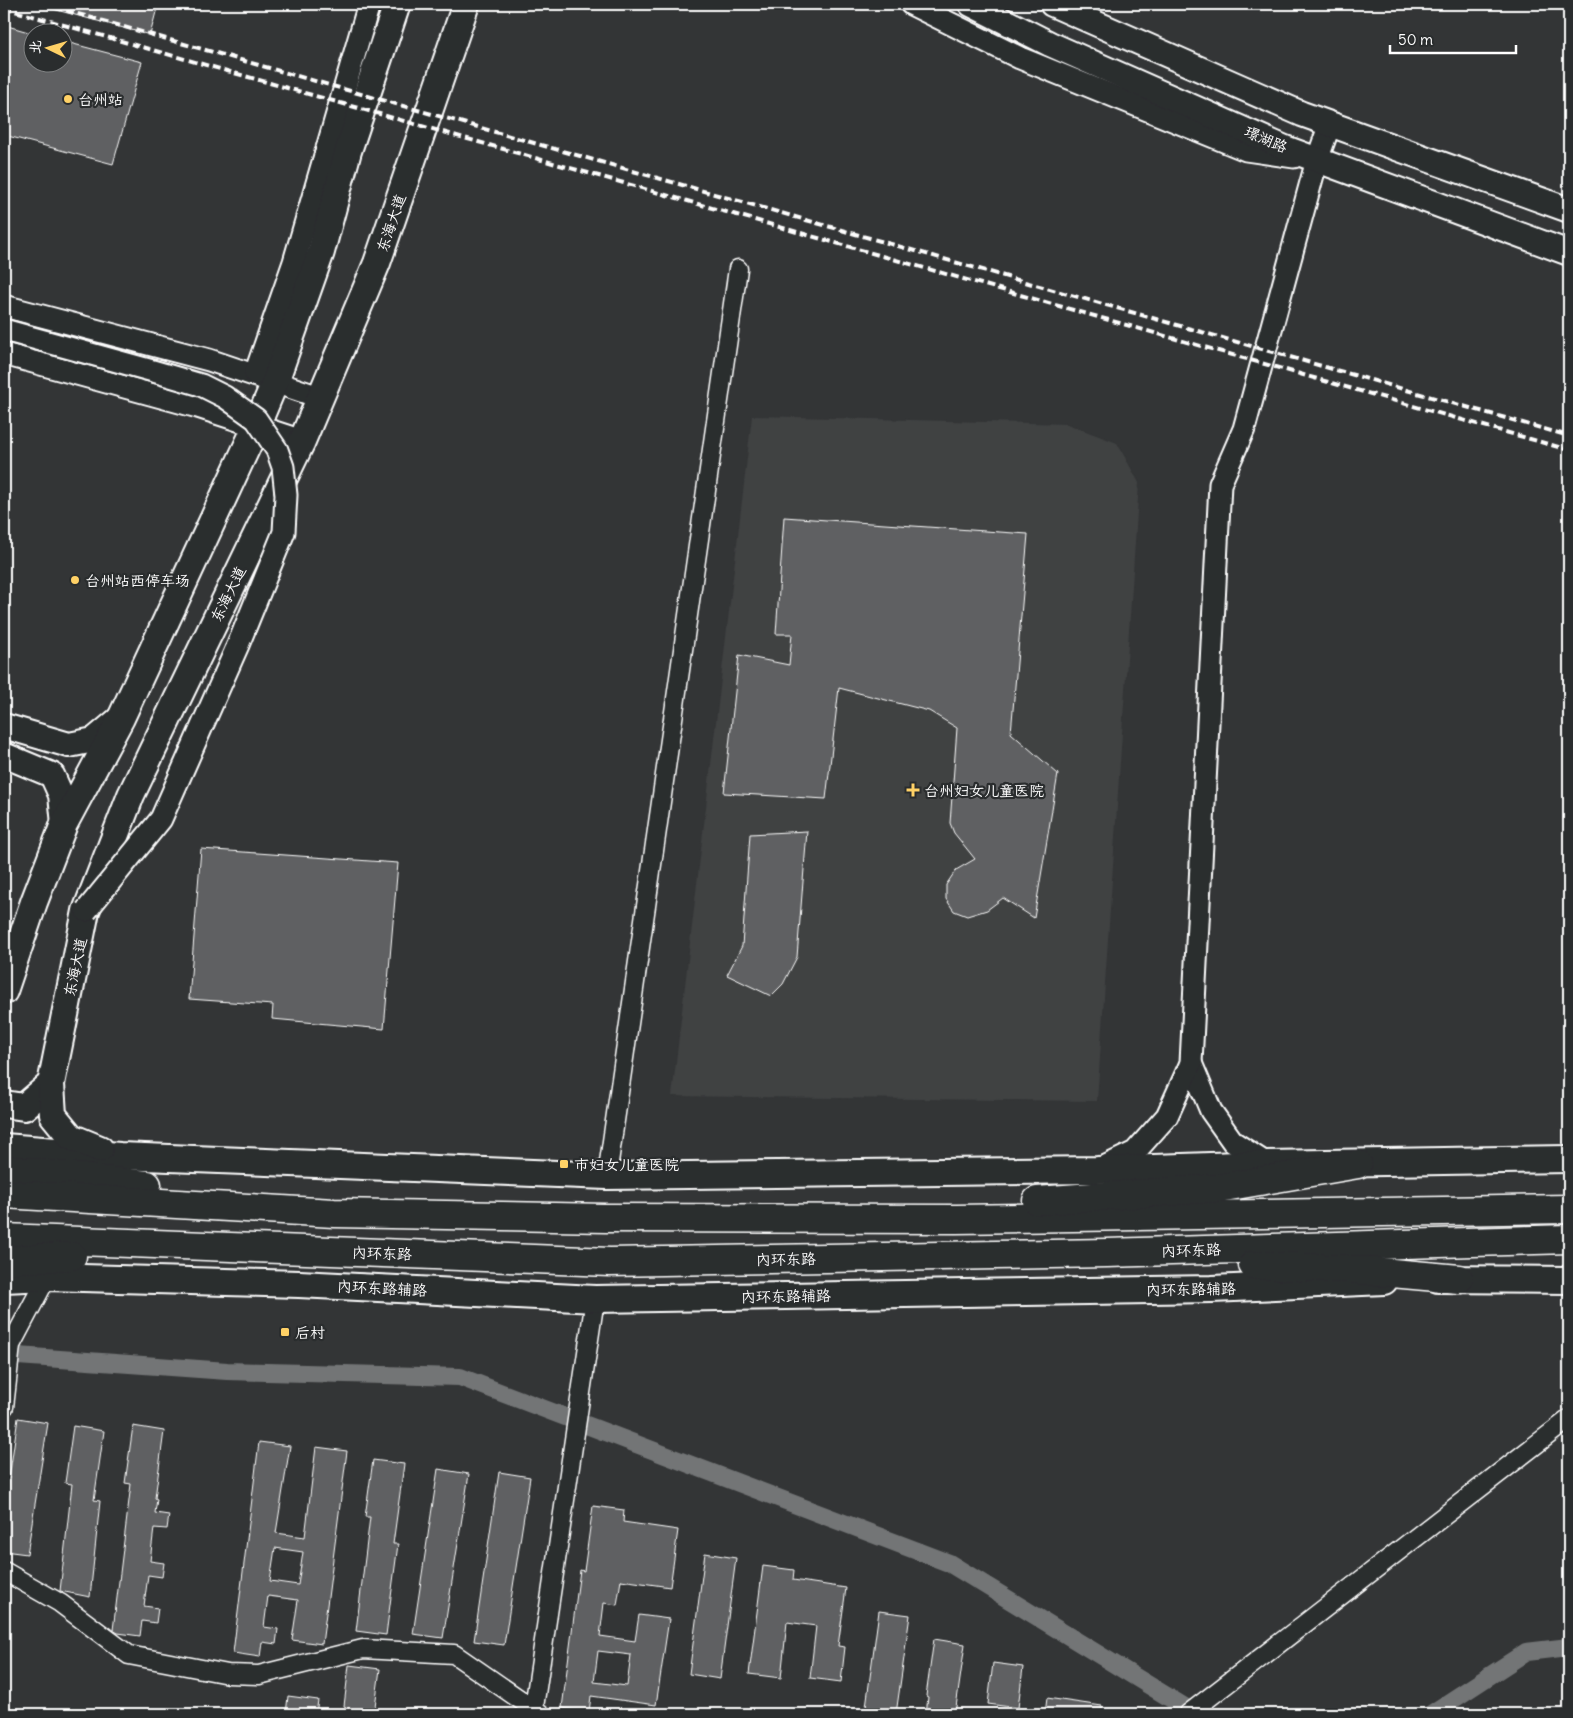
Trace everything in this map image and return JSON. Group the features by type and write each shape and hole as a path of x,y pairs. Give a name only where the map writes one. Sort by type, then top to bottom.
{"highway":[{"path":"956,1220 1038,1201 1218,1188 1358,1164"},
{"path":"4,1169 178,1189 334,1213"},
{"path":"4,1194 334,1213 606,1218 956,1220 1569,1209"},
{"name":"内环东路","path":"4,1238 610,1262 1107,1253 1569,1239"},
{"path":"4,1260 262,1249"},
{"path":"1107,1253 1212,1264 1347,1268 1459,1279"}],"main road":[{"path":"4,991 34,902 64,824 121,718 257,425 265,378 321,252 348,151 397,4"},
{"name":"东海大道","path":"120,1156 70,1137 53,1115 51,1084 86,910 131,795 302,441 377,263 466,4"},
{"name":"璟湖路","path":"971,4 1050,44 1317,160 1569,254"},
{"path":"1052,4 1302,114 1569,210"},
{"path":"4,726 69,745 94,740 121,718"},
{"path":"4,755 52,776 61,795 64,824"},
{"path":"4,1104 24,1107 51,1084"},
{"path":"4,1147 120,1156 607,1176 1097,1170 1267,1164 1358,1164 1569,1159"},
{"name":"内环东路辅路","path":"4,1279 47,1277 299,1284 595,1299 1212,1289 1459,1279 1569,1280"}],"street":[{"path":"265,378 294,262 369,4"},
{"path":"911,4 1020,58 1246,150 1317,160"},
{"path":"1097,1170 1135,1152 1167,1116 1191,1063 1220,484 1244,430 1317,160 1330,124"},
{"path":"607,1176 738,269"},
{"path":"4,306 265,378 319,397"},
{"path":"4,330 153,371 217,393 256,419 277,450 283,467 286,495 284,532 214,700 161,819 86,910"},
{"path":"4,354 257,425 302,441"},
{"path":"1191,1063 1211,1111 1234,1142 1267,1164"},
{"path":"4,1407 11,1345 47,1277"},
{"path":"4,1571 60,1603 129,1655 228,1674 259,1675 363,1649 454,1654 536,1713 595,1299"},
{"path":"1188,1714 1569,1419"}],"shaded area":[{"name":"台州妇女儿童医院","path":"752,416 1067,424 1117,443 1139,483 1097,1101 672,1096"}],"building":[{"path":"49,4 158,4 150,35 49,8"},
{"name":"台州站","path":"4,25 22,30 22,72 72,72 72,44 142,62 113,164 4,135"},
{"path":"784,517 1028,534 1011,733 1058,774 1034,918 1003,898 987,910 967,916 954,911 946,899 946,885 956,870 975,859 954,833 950,823 957,728 929,711 839,688 826,799 724,793 739,655 789,665 792,634 776,634"},
{"path":"807,831 797,957 783,984 771,996 727,975 742,946 750,834"},
{"path":"201,849 398,863 384,1029 272,1019 273,1005 189,999"},
{"path":"18,1418 48,1423 27,1554 4,1551 4,1512"},
{"path":"73,1426 104,1431 94,1500 100,1501 90,1597 60,1591 72,1484 65,1483"},
{"path":"133,1426 164,1431 155,1498 157,1499 155,1513 169,1515 167,1529 154,1528 150,1561 164,1563 162,1577 148,1575 144,1606 158,1608 156,1623 142,1621 140,1636 118,1633 113,1630 131,1484 125,1483"},
{"path":"259,1442 290,1446 276,1533 305,1537 316,1447 347,1451 322,1644 292,1640 298,1600 268,1596 264,1627 278,1629 276,1644 262,1642 260,1657 233,1653","holes":["275,1548 303,1552 298,1585 270,1581"]},
{"path":"373,1460 404,1464 393,1544 398,1544 386,1635 356,1631 370,1517 365,1517"},
{"path":"438,1469 469,1474 443,1638 413,1634"},
{"path":"499,1472 530,1477 504,1645 474,1641"},
{"path":"593,1506 624,1510 623,1522 678,1530 670,1587 621,1580 617,1605 604,1603 600,1636 635,1641 639,1615 669,1619 656,1705 591,1696 589,1712 562,1708 580,1570 584,1571","holes":["598,1651 631,1655 627,1686 594,1682"]},
{"path":"705,1553 736,1558 720,1679 689,1674"},
{"path":"763,1566 794,1570 793,1580 846,1588 838,1646 845,1647 841,1682 810,1678 816,1626 787,1622 781,1678 749,1674"},
{"path":"879,1611 910,1615 896,1714 865,1714"},
{"path":"934,1639 965,1644 955,1714 926,1714 928,1697 926,1696"},
{"path":"993,1663 1023,1667 1018,1708 988,1704"},
{"path":"349,1665 380,1669 374,1714 345,1714 346,1707 344,1706"},
{"path":"288,1696 318,1700 316,1714 286,1714"},
{"path":"1047,1698 1102,1706 1102,1714 1045,1714"}],"waterway":[{"path":"4,1355 227,1371 460,1377 949,1563 1196,1714"},
{"path":"1431,1714 1526,1652 1569,1647"}],"railway":[{"path":"43,4 1569,436"},
{"path":"4,8 1569,450"}],"place":[{"name":"台州站","path":"68,99"},
{"name":"台州站西停车场","path":"75,580"},
{"name":"台州妇女儿童医院","path":"913,790"},
{"name":"市妇女儿童医院","path":"564,1164"},
{"name":"后村","path":"285,1332"}]}
